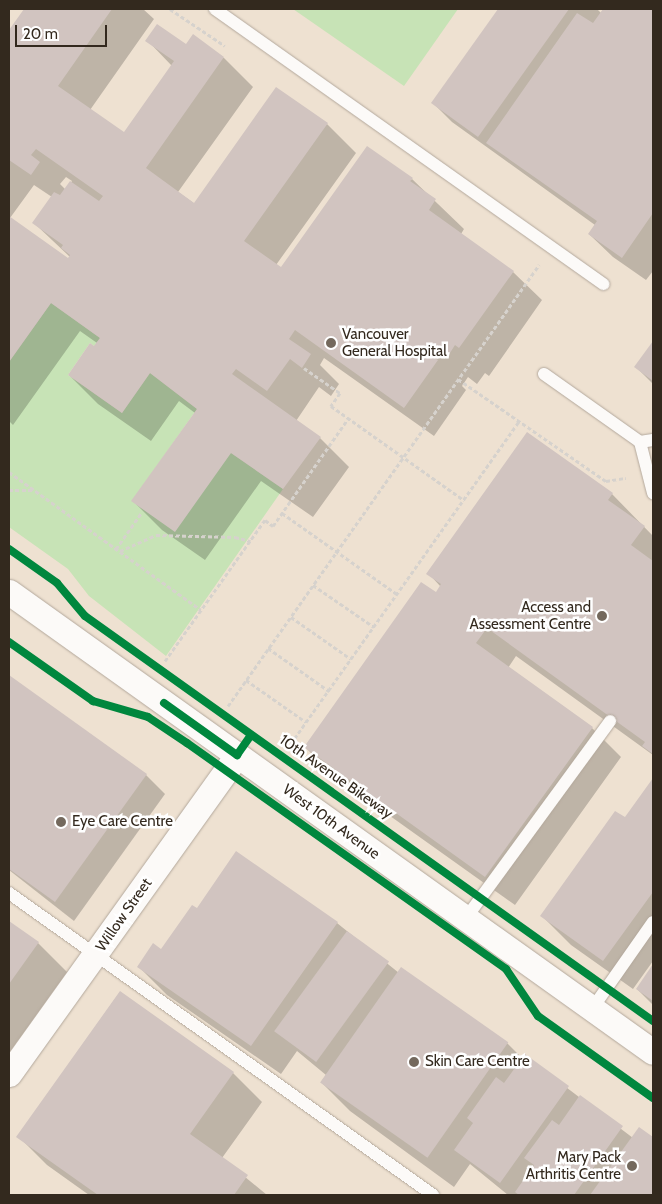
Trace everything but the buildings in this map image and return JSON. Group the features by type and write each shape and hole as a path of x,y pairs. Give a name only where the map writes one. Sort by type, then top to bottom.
{"street":[{"name":"West 10th Avenue","path":"9,592 653,1052"},
{"name":"Willow Street","path":"9,1074 96,955 237,755"}],"lane":[{"path":"215,9 604,284"},
{"path":"544,374 640,442 653,493"},
{"path":"640,442 653,440"},
{"path":"466,918 610,721"},
{"path":"9,893 433,1195"},
{"path":"592,1008 653,922"}],"path":[{"path":"228,706 541,263"},
{"path":"304,368 340,393 331,406 464,500"},
{"path":"458,379 606,481 648,474"},
{"path":"165,661 265,520 273,526 348,419"},
{"path":"287,749 519,421"},
{"path":"9,472 202,610"},
{"path":"9,490 34,490"},
{"path":"118,550 142,512"},
{"path":"282,513 397,594"},
{"path":"118,550 156,535 226,536 250,541"},
{"path":"313,585 374,627"},
{"path":"291,617 351,659"},
{"path":"268,648 329,691"},
{"path":"246,680 306,722"}],"green space":[{"path":"293,9 458,9 404,86"},
{"path":"51,303 100,338 94,346 90,343 68,375 122,413 150,373 197,409 132,501 231,453 283,489 166,656 89,596 68,569 9,527 9,362"}],"cycle path":[{"name":"10th Avenue Bikeway","path":"9,549 57,583 85,616 653,1021"},
{"path":"9,642 93,701 148,717 187,743 506,969 538,1016 653,1098"},
{"path":"164,703 237,755 251,735"}],"place":[{"name":"Vancouver General Hospital","path":"331,343"},
{"name":"Access and Assessment Centre","path":"602,616"},
{"name":"Eye Care Centre","path":"61,822"},
{"name":"Skin Care Centre","path":"414,1062"},
{"name":"Mary Pack Arthritis Centre","path":"632,1166"}]}
